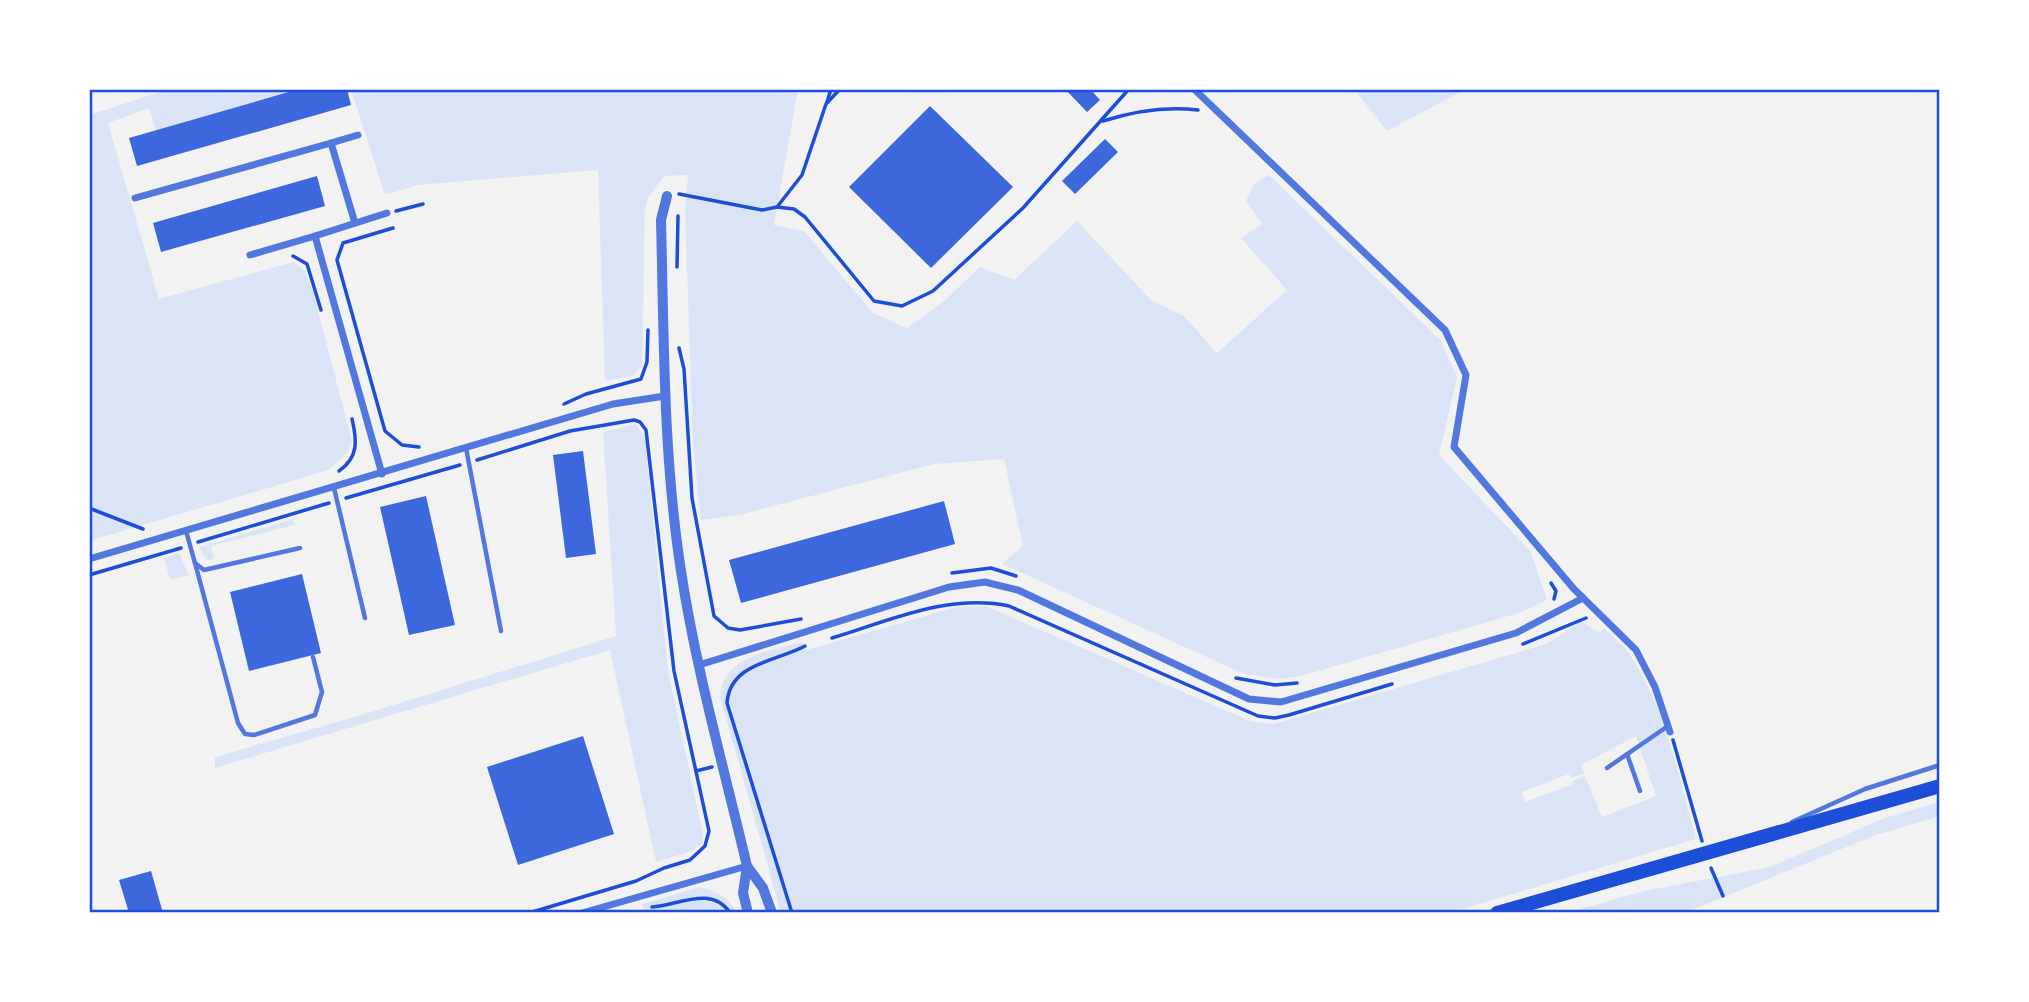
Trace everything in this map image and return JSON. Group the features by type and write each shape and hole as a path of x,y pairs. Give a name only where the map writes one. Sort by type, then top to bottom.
{"highway":[{"path":"1497,913 1940,786"}],"street":[{"path":"1194,89 1445,330 1465,375 1454,447 1583,598 1636,650 1656,687 1669,729"},
{"path":"135,198 358,135"},
{"path":"331,143 355,223"},
{"path":"667,196 661,220 665,396 681,569 699,664 747,866 743,893 748,913"},
{"path":"250,255 387,213"},
{"path":"315,236 382,474"},
{"path":"89,559 613,404 665,396"},
{"path":"699,664 949,587 985,582 1018,590 1249,699 1281,702 1516,633 1583,598"},
{"path":"582,913 747,866"},
{"path":"747,866 763,888 772,913"}],"lane":[{"path":"466,449 501,631"},
{"path":"334,488 365,618"},
{"path":"186,531 238,723 245,734 254,735 315,715 322,692 313,657"},
{"path":"195,563 204,570 300,548"},
{"path":"1606,768 1669,729"},
{"path":"1627,754 1640,791"},
{"path":"1746,843 1865,789 1940,765"}],"path":[{"path":"777,207 802,175 831,89"},
{"path":"826,104 840,89"},
{"path":"667,196 686,193 762,210 777,207 794,209 805,216 874,301 902,306 933,291 1006,225 1129,89"},
{"path":"1100,122 1124,114 1178,107 1221,115"},
{"path":"387,213 423,204"},
{"path":"677,268 678,214"},
{"path":"393,228 344,243 337,260 385,431 402,445 430,445"},
{"path":"292,256 307,264 321,311"},
{"path":"561,406 586,394 641,379 648,357 648,324"},
{"path":"677,342 684,369 692,498 714,616 728,628 740,630 801,619"},
{"path":"333,473 349,463 357,443 350,412"},
{"path":"204,540 570,431 634,420 646,430 668,631 709,831 705,846 690,860 664,867 636,881 529,913"},
{"path":"89,508 143,529"},
{"path":"134,532 153,526"},
{"path":"89,575 176,549"},
{"path":"1552,563 1545,570 1556,591 1554,603"},
{"path":"947,574 991,568 1019,577"},
{"path":"821,641 953,603 988,602 1009,606 1258,716 1289,715 1405,680"},
{"path":"1521,645 1559,632 1582,618 1602,630 1608,623"},
{"path":"792,913 727,703 735,679 744,670 808,645"},
{"path":"1235,677 1275,685 1306,681"},
{"path":"1669,729 1706,855 1723,896"},
{"path":"644,908 706,897 724,905 730,913"}],"shaded area":[{"path":"169,89 299,89 156,130 149,108 108,123 159,299 293,262 305,271 313,292 352,441 347,453 329,470 89,541 89,115"},
{"path":"351,89 798,89 774,225 804,231 873,313 907,328 943,302 980,267 1014,280 1077,221 1151,300 1184,316 1217,353 1287,290 1241,238 1262,224 1246,201 1253,185 1269,175 1441,341 1457,377 1439,455 1531,552 1547,600 1522,612 1301,676 1278,679 1244,674 1002,564 1023,546 1004,459 934,464 743,514 701,520 693,444 685,210 688,175 664,176 648,198 645,208 642,366 634,375 605,381 598,170 418,185 385,195"},
{"path":"1354,89 1466,89 1387,131"},
{"path":"636,424 645,437 668,672 703,834 702,843 692,851 656,862 610,650 215,768 215,757 616,636 603,432"},
{"path":"293,519 295,525 211,546 214,559 207,560 200,549 200,547"},
{"path":"179,553 189,575 170,580 164,558"},
{"path":"986,606 1250,721 1274,724 1546,644 1581,622 1600,633 1604,628 1627,651 1653,698 1670,745 1696,839 1449,913 781,913 720,697 729,672 750,657 763,653 802,642 806,650 957,607","holes":["1636,736 1656,796 1602,817 1585,776 1572,781 1573,784 1525,802 1522,792 1569,774 1571,778 1584,773 1581,765"]},
{"path":"1940,802 1940,816 1876,835 1684,913 1565,913 1644,891 1770,867 1885,818"},
{"path":"700,887 722,896 737,913 645,912 642,904"}],"building":[{"path":"299,89 347,89 351,105 137,166 129,138"},
{"path":"1065,89 1090,89 1100,100 1087,112"},
{"path":"930,106 1013,187 931,268 849,187"},
{"path":"1105,139 1118,152 1075,194 1062,181"},
{"path":"317,176 325,206 161,252 153,223"},
{"path":"583,451 596,554 566,558 553,455"},
{"path":"426,496 455,625 409,635 380,507"},
{"path":"944,501 955,544 741,603 729,560"},
{"path":"302,574 321,653 249,671 230,592"},
{"path":"583,736 614,834 518,865 487,767"},
{"path":"151,871 163,913 129,913 119,880"}]}
